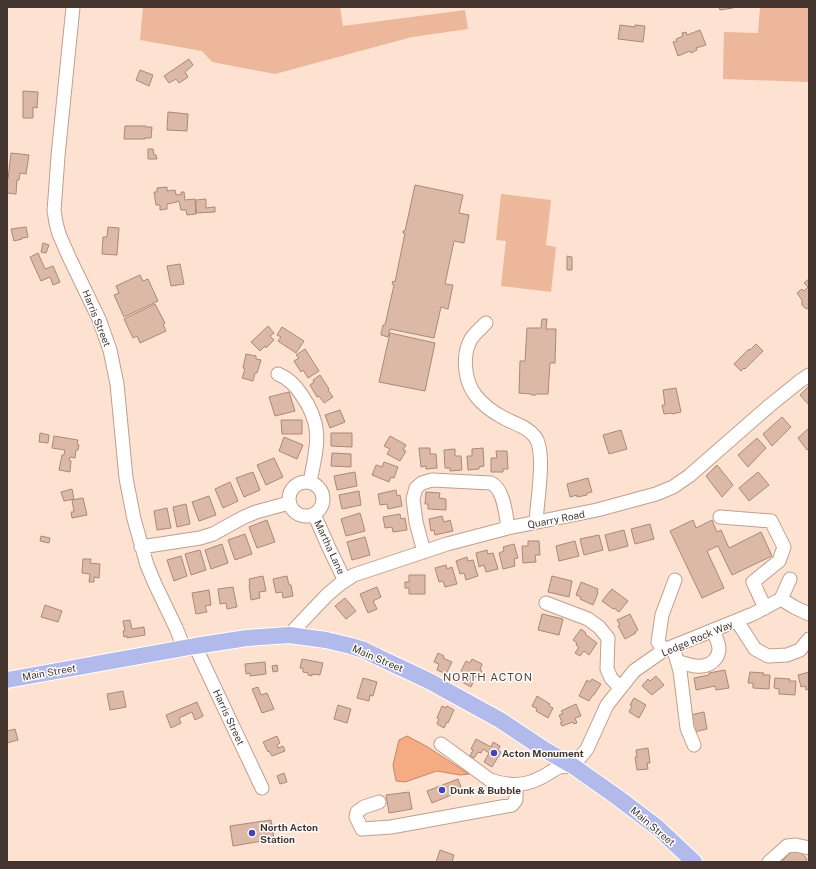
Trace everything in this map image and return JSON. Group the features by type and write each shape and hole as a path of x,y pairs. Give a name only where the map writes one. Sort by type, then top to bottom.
{"main road":[{"name":"Main Street","path":"7,680 247,638 289,635 326,640 351,646 378,656 429,681 500,720 545,750 573,766 617,797 658,828 694,862"}],"street":[{"name":"Harris Street","path":"73,7 58,156 54,210 56,223 69,257 99,318 110,350 117,384 127,488 141,547 151,574 176,628 190,647 262,788"},
{"path":"486,323 472,338 468,349 465,360 467,380 476,396 489,409 503,418 530,431 536,440 540,451 536,522"},
{"path":"278,374 287,378 295,386 307,402 314,419 317,446 310,482"},
{"name":"Quarry Road","path":"289,635 327,596 354,575 447,544 508,528 627,503 656,494 673,486 689,476 769,406 809,375"},
{"path":"424,552 416,522 413,499 416,488 422,483 432,480 494,484 502,496 508,528"},
{"path":"300,482 310,482 316,485 319,487 323,496 323,503 320,509 314,514 304,516 297,514 289,503 289,493 292,488 300,482"},
{"path":"141,547 200,538 213,534 256,512 289,503"},
{"name":"Martha Lane","path":"314,514 329,548 346,580"},
{"path":"720,517 772,521 784,547 779,562 753,582 765,608"},
{"path":"790,579 781,598 794,607 809,614"},
{"path":"675,580 662,615 658,642 668,648 677,661 680,671 687,728 694,745"},
{"name":"Ledge Rock Way","path":"573,766 586,749 607,705 634,671 668,648 753,614 781,598"},
{"path":"546,602 588,619 599,627 608,638 607,669 611,678 620,688"},
{"path":"737,621 755,649 768,656 787,655 800,650 809,639"},
{"path":"677,661 700,667 714,661 719,651 713,630"},
{"path":"441,744 490,780 498,783 516,785 530,782 539,779 560,767 573,766"},
{"path":"379,802 357,812 356,817 362,829 391,826 512,804 516,800 516,785"},
{"path":"769,862 787,846 796,844 809,848"}],"shaded area":[{"path":"143,7 340,7 343,26 465,10 468,29 412,37 275,74 212,62 202,51 140,40"},
{"path":"760,7 809,7 809,82 723,79 724,32 758,33"},
{"path":"501,194 551,200 546,245 556,247 551,292 501,286 506,241 496,240"},
{"path":"407,736 426,746 469,774 460,775 437,771 405,782 396,781 393,765 399,740"}],"building":[{"path":"719,7 733,7 733,8 720,10"},
{"path":"620,25 635,27 635,25 645,26 643,42 618,39"},
{"path":"700,30 706,45 696,48 697,50 691,53 690,51 678,56 673,42 677,41 676,39 683,36 682,33 686,32 687,35"},
{"path":"189,59 193,65 185,72 188,77 179,83 176,79 169,83 164,76"},
{"path":"140,70 153,75 149,86 136,80"},
{"path":"23,91 38,92 37,108 33,107 33,118 23,118"},
{"path":"168,112 188,114 187,131 167,130"},
{"path":"125,126 152,127 151,138 124,139"},
{"path":"148,149 153,149 154,155 156,155 157,159 148,159"},
{"path":"11,153 29,155 26,174 20,173 19,180 17,180 16,194 7,193 7,179"},
{"path":"415,185 463,195 459,213 469,215 464,243 454,241 445,284 453,285 448,309 441,307 434,338 390,329 388,337 381,335 383,325 385,325 394,285 392,284 393,281 395,282 405,233 403,233 403,231 405,231"},
{"path":"167,187 167,191 175,190 176,195 184,192 185,200 195,199 196,214 187,215 186,210 181,210 179,201 167,204 167,209 160,210 160,205 156,205 154,192 157,192 157,188"},
{"path":"206,199 206,208 215,207 215,212 196,213 196,200"},
{"path":"26,227 28,237 14,241 11,229"},
{"path":"108,227 119,228 117,255 102,254 103,237 107,237"},
{"path":"43,243 49,245 46,253 41,252"},
{"path":"38,253 45,269 53,266 60,282 53,285 50,277 41,281 30,257"},
{"path":"567,256 572,257 572,270 567,270"},
{"path":"180,264 184,284 171,286 167,266"},
{"path":"140,275 143,281 148,279 158,301 124,317 114,295 119,293 116,286"},
{"path":"809,279 808,309 802,305 802,300 797,293 802,289 804,291 808,287 804,283"},
{"path":"155,304 165,323 163,324 166,331 140,343 137,336 133,338 124,319"},
{"path":"542,319 547,319 546,329 556,329 555,363 550,363 548,394 531,395 519,393 520,361 525,361 527,328 541,328"},
{"path":"268,326 274,333 270,336 274,340 266,348 265,346 260,351 251,342"},
{"path":"282,327 304,341 296,353 278,341 281,337 277,335"},
{"path":"390,333 435,343 425,391 379,382"},
{"path":"756,344 763,351 745,369 744,368 741,371 734,364"},
{"path":"305,349 319,371 308,378 303,370 301,372 294,361 299,358 296,355"},
{"path":"246,354 256,356 256,359 261,360 253,381 242,378 245,369 243,368"},
{"path":"320,375 333,397 324,403 319,396 317,397 310,385 314,382 313,380"},
{"path":"809,386 809,405 800,395"},
{"path":"676,388 681,412 664,414 662,405 665,405 663,390"},
{"path":"289,392 295,411 275,416 269,397"},
{"path":"340,410 345,422 330,428 325,415"},
{"path":"782,417 791,427 772,446 763,434"},
{"path":"281,420 302,420 302,434 282,434"},
{"path":"809,428 809,448 807,450 798,438"},
{"path":"621,430 627,449 609,454 603,435"},
{"path":"40,433 49,435 48,443 39,442"},
{"path":"331,433 352,433 352,447 331,446"},
{"path":"54,436 78,440 77,444 79,445 78,450 76,450 75,458 70,457 69,460 71,461 70,472 59,470 62,455 64,455 65,450 52,448"},
{"path":"390,436 406,445 403,450 406,451 400,461 387,454 390,449 384,446"},
{"path":"284,437 303,445 297,459 279,451"},
{"path":"757,438 766,448 748,467 738,455"},
{"path":"419,448 430,448 430,454 436,454 437,468 426,469 426,466 421,467"},
{"path":"483,448 484,466 479,467 479,469 468,470 467,456 472,456 472,449"},
{"path":"455,449 455,456 461,456 462,470 450,471 450,468 445,468 444,450"},
{"path":"496,451 507,451 508,469 503,469 503,472 491,472 491,458 497,458"},
{"path":"332,453 351,454 351,467 331,466"},
{"path":"274,458 283,477 266,485 257,465"},
{"path":"384,462 398,467 394,478 391,477 389,482 372,475 376,465 382,467"},
{"path":"717,465 733,485 722,497 706,476"},
{"path":"253,472 260,490 244,497 236,478"},
{"path":"355,472 357,486 337,490 334,476"},
{"path":"758,472 769,485 749,501 739,488"},
{"path":"588,478 592,492 587,493 587,495 570,497 567,484"},
{"path":"230,482 238,501 223,508 215,489"},
{"path":"72,489 74,499 64,501 61,492"},
{"path":"396,490 397,496 400,495 402,506 388,509 387,504 380,505 378,494"},
{"path":"359,491 361,505 342,509 339,495"},
{"path":"426,492 440,493 439,498 446,499 446,510 428,509 428,504 425,504"},
{"path":"209,496 216,515 199,521 192,502"},
{"path":"83,498 87,515 72,518 71,512 74,512 72,500"},
{"path":"186,504 190,524 177,527 173,507"},
{"path":"167,508 171,528 157,530 154,511"},
{"path":"360,513 365,531 346,536 341,519"},
{"path":"400,514 401,519 405,518 407,530 393,532 392,527 385,528 383,517"},
{"path":"442,516 444,522 450,520 453,531 435,535 434,530 431,531 429,519"},
{"path":"267,520 275,542 257,548 249,527"},
{"path":"693,520 696,528 712,520 717,532 721,530 729,548 761,532 772,556 732,575 718,546 707,551 724,588 702,598 670,531"},
{"path":"650,524 654,539 635,544 631,529"},
{"path":"624,530 628,546 609,551 605,535"},
{"path":"245,534 252,554 235,560 228,540"},
{"path":"599,535 603,550 584,555 580,539"},
{"path":"41,536 50,538 49,543 40,541"},
{"path":"365,537 370,555 352,560 347,542"},
{"path":"528,541 539,541 540,555 535,555 536,562 523,563 522,546 528,546"},
{"path":"575,541 579,556 559,561 556,546"},
{"path":"222,544 228,563 211,569 205,550"},
{"path":"514,544 518,558 514,559 515,566 503,569 499,553 504,551 503,547"},
{"path":"200,550 206,570 191,575 185,554"},
{"path":"487,550 488,554 493,553 498,569 486,572 484,565 479,567 476,553"},
{"path":"181,556 187,576 174,581 167,560"},
{"path":"467,557 468,561 473,560 478,576 466,580 464,573 460,574 456,561"},
{"path":"83,559 91,559 90,563 100,564 99,578 94,577 94,582 89,582 90,574 82,573"},
{"path":"446,565 447,569 452,567 457,584 445,587 443,581 439,582 435,568"},
{"path":"409,575 425,575 425,594 409,594 409,588 405,588 405,582 409,582"},
{"path":"263,576 266,591 259,592 260,598 251,600 249,579"},
{"path":"287,576 289,585 291,585 293,596 283,598 282,592 276,593 273,579"},
{"path":"552,576 572,581 569,597 548,592"},
{"path":"581,582 598,589 593,605 580,599 581,597 576,595"},
{"path":"233,587 237,607 227,609 226,603 220,604 218,589"},
{"path":"377,587 381,597 373,601 377,609 368,613 360,594"},
{"path":"612,589 628,601 619,612 602,601"},
{"path":"209,590 211,605 205,606 207,612 196,614 192,593"},
{"path":"345,598 356,611 346,619 335,606"},
{"path":"45,605 62,611 58,622 41,617"},
{"path":"542,614 563,619 559,635 538,630"},
{"path":"630,614 638,630 635,632 636,633 625,639 618,626 620,625 617,620"},
{"path":"130,620 132,629 144,627 145,635 127,638 127,636 124,637 123,631 125,631 123,621"},
{"path":"581,629 597,643 589,655 584,651 580,656 575,653 579,647 573,640"},
{"path":"438,653 444,656 443,658 452,662 446,674 437,670 439,664 434,662"},
{"path":"302,659 323,663 320,675 312,674 312,676 303,672 303,668 300,668"},
{"path":"472,659 482,664 480,670 482,671 479,676 476,675 471,687 462,682 466,673 461,671 466,661 470,663"},
{"path":"265,662 266,674 250,676 250,673 246,674 245,664"},
{"path":"277,665 278,671 273,672 272,666"},
{"path":"725,670 729,688 716,690 715,686 696,690 694,678"},
{"path":"750,672 770,675 769,689 753,688 753,683 748,683"},
{"path":"809,672 809,689 806,690 805,686 801,687 798,675"},
{"path":"656,676 664,685 652,695 642,686 648,679 650,681"},
{"path":"363,678 377,682 373,696 370,695 369,701 357,698"},
{"path":"775,678 796,681 795,695 779,694 779,689 774,688"},
{"path":"592,679 601,684 589,701 579,696 587,680 590,682"},
{"path":"258,687 261,695 267,693 274,709 262,713 252,689"},
{"path":"123,691 126,707 110,710 107,694"},
{"path":"537,696 550,704 549,706 553,708 548,718 536,711 537,709 532,706"},
{"path":"634,698 646,705 639,718 629,712 632,706 630,705"},
{"path":"197,702 203,716 195,720 192,712 179,718 181,723 171,728 166,715"},
{"path":"576,704 581,716 575,718 577,723 574,724 573,722 562,726 559,715 563,714 561,711"},
{"path":"338,705 351,709 347,723 334,719"},
{"path":"442,706 446,708 447,706 454,710 444,728 437,724 439,719 437,718"},
{"path":"704,712 707,729 694,732 690,715"},
{"path":"15,729 18,740 7,743 7,731"},
{"path":"277,736 280,743 277,745 278,748 283,746 285,751 272,756 269,751 268,752 263,742"},
{"name":"Acton Monument","path":"476,739 491,747 493,742 500,746 498,750 501,752 492,767 484,762 489,753 483,749 481,753 478,752 474,758 470,756 473,750 471,749"},
{"path":"648,748 650,763 647,763 648,769 637,770 635,757 637,757 636,750"},
{"path":"284,773 287,782 280,784 277,776"},
{"name":"Dunk & Bubble","path":"458,779 461,787 455,789 456,793 432,803 427,791"},
{"path":"409,792 412,809 389,813 386,795"},
{"name":"North Acton Station","path":"271,820 274,839 233,846 230,826"},
{"path":"796,847 807,859 805,862 781,862"},
{"path":"440,850 454,855 452,862 436,862"}],"place":[{"name":"Acton Monument","path":"494,753"},
{"name":"Dunk & Bubble","path":"442,790"},
{"name":"North Acton Station","path":"252,833"}],"district":[{"name":"NORTH ACTON","path":"488,677"}]}
